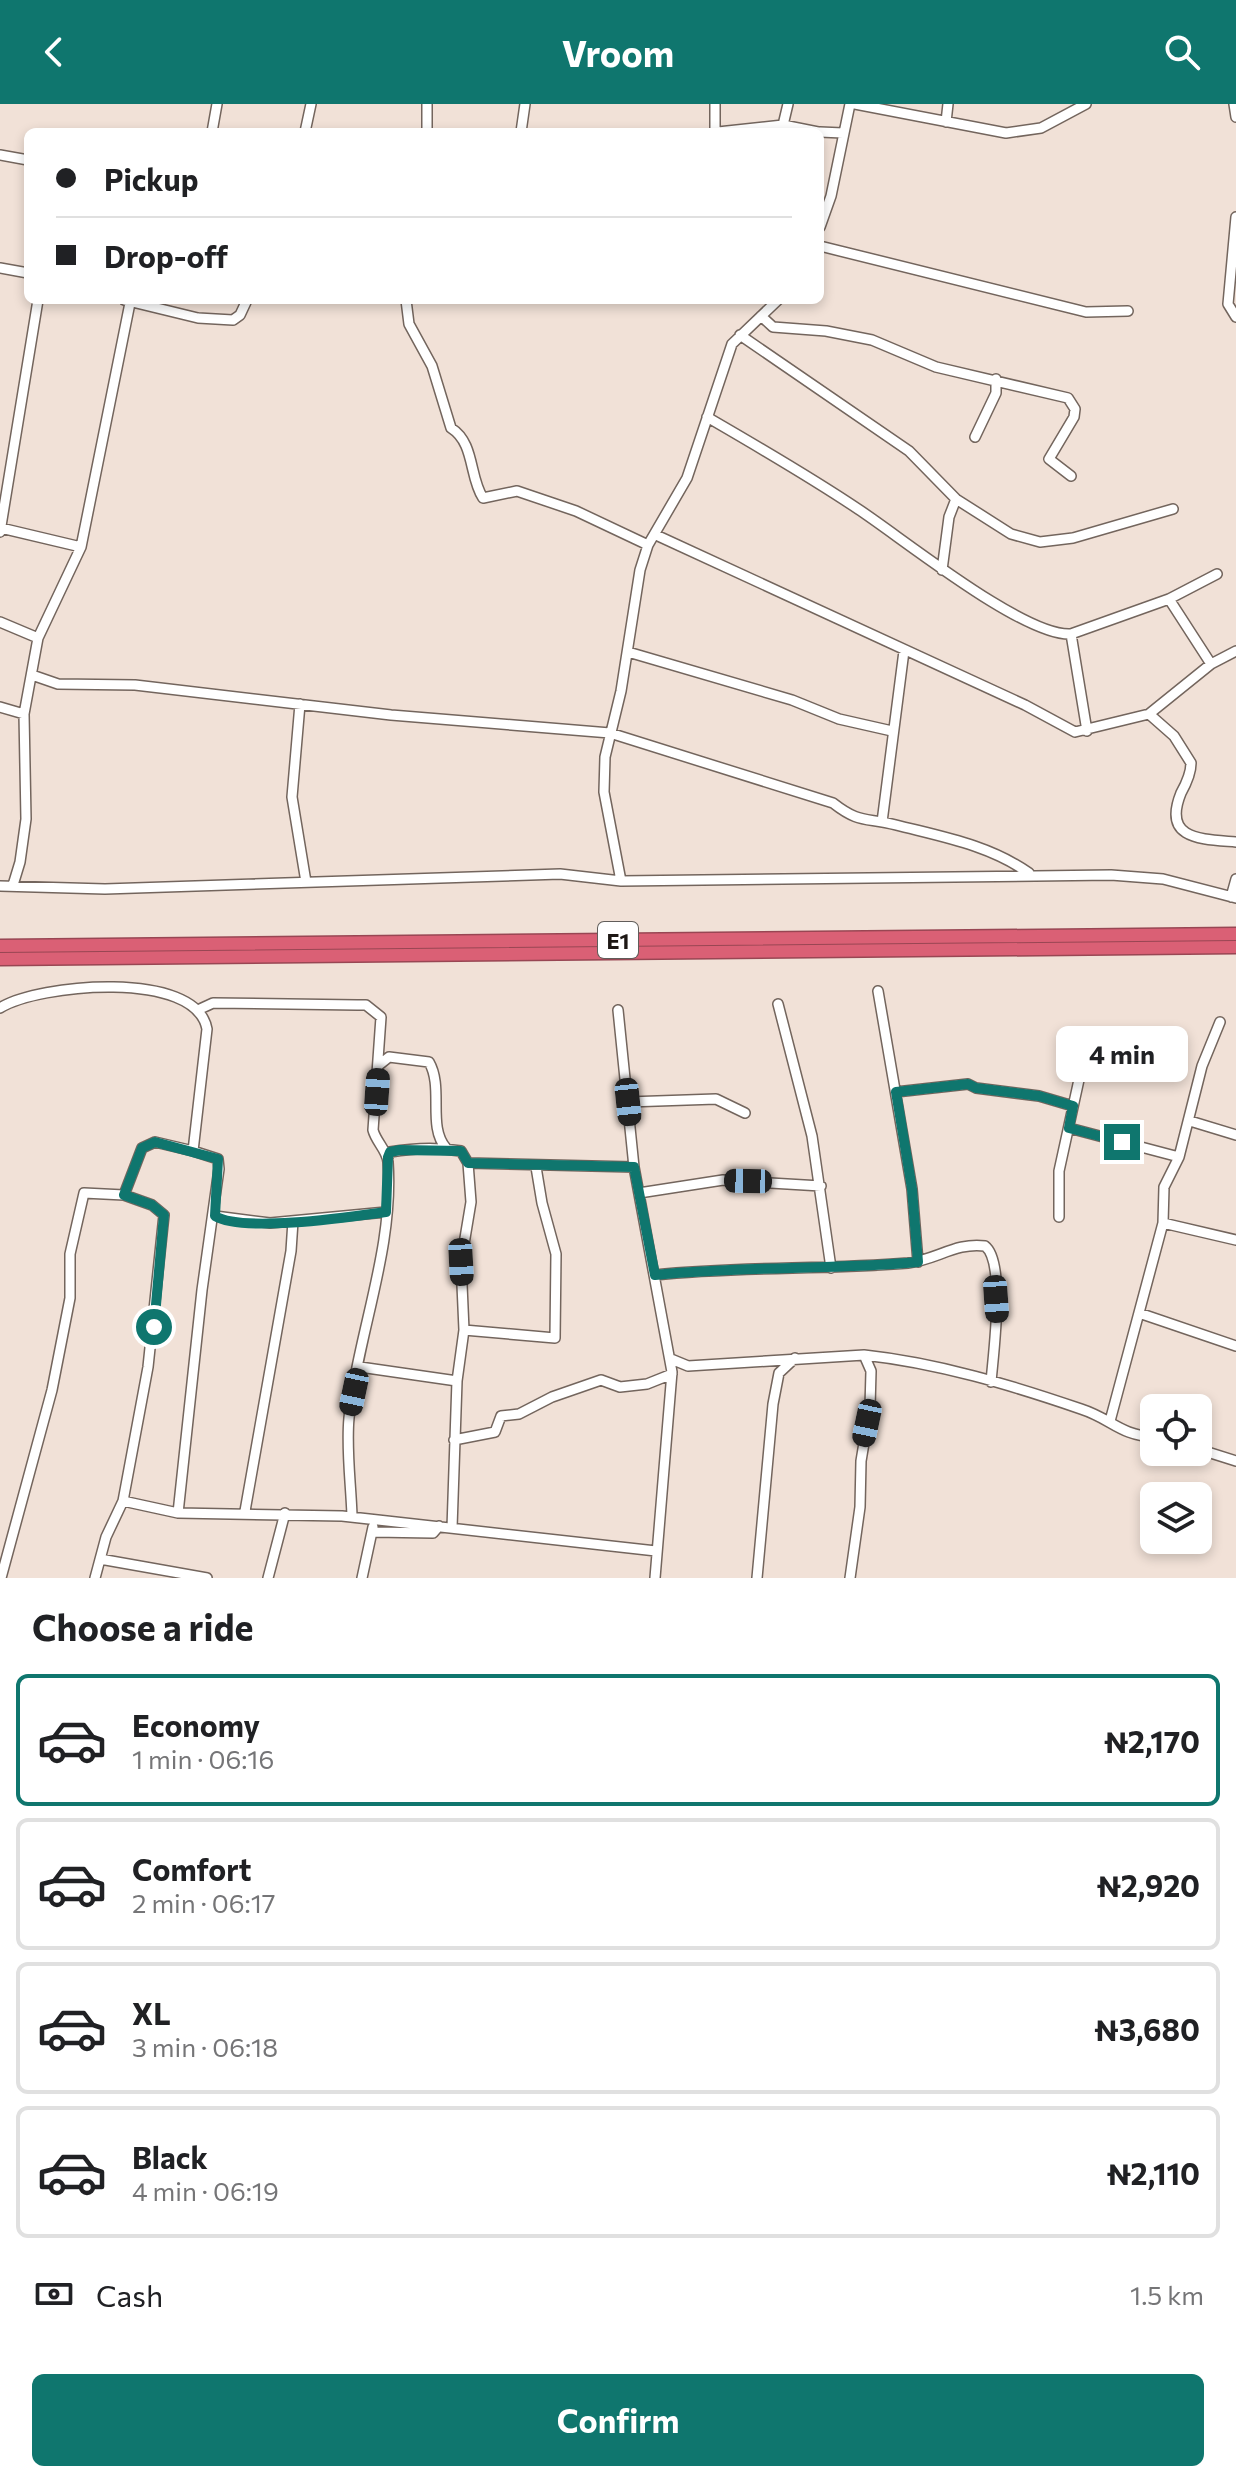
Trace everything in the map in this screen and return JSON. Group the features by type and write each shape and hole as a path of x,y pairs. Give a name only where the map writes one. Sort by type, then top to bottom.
{"highway":[{"name":"E1","path":"0,946 1236,934"},
{"name":"E1","path":"0,959 1236,947"}],"street":[{"path":"213,128 217,104"},
{"path":"306,128 311,104"},
{"path":"427,104 427,128"},
{"path":"522,128 525,104"},
{"path":"715,104 717,128"},
{"path":"783,125 788,104"},
{"path":"824,216 853,104 990,131 1024,131 1041,128 1086,104"},
{"path":"946,122 948,104"},
{"path":"1234,104 1236,117"},
{"path":"755,128 783,125 798,128"},
{"path":"824,132 843,133"},
{"path":"0,155 24,159"},
{"path":"1236,217 1228,304 1236,317"},
{"path":"824,247 1086,312 1128,311"},
{"path":"0,268 24,272"},
{"path":"37,304 0,530 81,547"},
{"path":"13,885 26,819 24,714 38,638 81,547 126,304"},
{"path":"142,304 219,320 240,315 245,304"},
{"path":"406,304 409,324 418,346 432,366 451,428 459,433 471,458 477,489 483,498 517,491 576,511 648,545"},
{"path":"621,881 604,792 610,733 628,652 635,588 648,545 687,478 732,344 774,304"},
{"path":"761,316 773,327 826,331 872,340 936,367 1068,398 1074,417 1049,459 1071,476"},
{"path":"740,335 909,451 956,499 1011,534 1040,542 1073,538 1173,509"},
{"path":"975,437 996,393 996,379"},
{"path":"707,417 859,510 942,570 1040,628 1071,634 1169,599 1217,574"},
{"path":"942,570 949,517 956,499"},
{"path":"656,535 1025,705 1066,730 1087,731 1149,714 1211,664 1236,651"},
{"path":"1169,599 1211,664"},
{"path":"0,622 38,638"},
{"path":"1071,634 1087,731"},
{"path":"882,822 904,651"},
{"path":"628,652 792,700 839,719 892,731"},
{"path":"32,675 58,684 135,685 610,733 833,803 853,819 882,822 991,852 1031,874"},
{"path":"300,704 292,786 306,882"},
{"path":"0,707 24,714"},
{"path":"1149,714 1174,736 1191,763 1174,811 1178,826 1187,834 1236,842"},
{"path":"0,886 105,889 560,874 621,881 812,881 1031,874 1163,879 1233,897 1236,879"},
{"path":"0,1008 13,1000 49,993 140,987 163,990 200,1009 207,1029 193,1151"},
{"path":"878,991 912,1189 918,1262"},
{"path":"200,1009 213,1003 366,1005 381,1017 373,1130 375,1140 388,1157"},
{"path":"778,1004 795,1062 821,1186 831,1268"},
{"path":"618,1010 634,1167 671,1359 655,1578"},
{"path":"1110,1421 1163,1223 1164,1187 1179,1157 1202,1066 1220,1022"},
{"path":"379,1065 389,1057 429,1062 437,1092 440,1141 446,1148"},
{"path":"1059,1217 1059,1171 1082,1066"},
{"path":"896,1092 968,1084 976,1088 1039,1096 1073,1106"},
{"path":"628,1102 716,1099 745,1113"},
{"path":"1190,1121 1236,1135"},
{"path":"1069,1128 1179,1157"},
{"path":"124,1195 142,1148 155,1142 218,1159 215,1216 200,1302 178,1513"},
{"path":"352,1516 349,1417 380,1265 388,1157 390,1152 400,1150 446,1148 461,1151 468,1163 471,1202 461,1262 464,1330 457,1381 452,1528"},
{"path":"468,1163 634,1167"},
{"path":"464,1330 555,1338 556,1254 536,1167"},
{"path":"639,1193 723,1180 821,1186"},
{"path":"1,1578 52,1390 70,1298 70,1254 84,1193 124,1195 152,1205 164,1215 150,1353 123,1501 95,1578"},
{"path":"215,1216 243,1222 293,1221 386,1212"},
{"path":"245,1511 291,1251 293,1221"},
{"path":"1163,1223 1236,1240"},
{"path":"655,1275 723,1268 831,1268 918,1262 931,1260 960,1246 985,1246 990,1250 997,1321 991,1382"},
{"path":"1139,1313 1236,1346"},
{"path":"671,1359 688,1366 864,1355 887,1358 991,1382 1110,1421 1131,1436 1140,1436"},
{"path":"850,1578 871,1371 864,1355"},
{"path":"779,1373 795,1358"},
{"path":"871,1371 887,1358"},
{"path":"757,1578 773,1404 779,1373 774,1359"},
{"path":"454,1440 495,1432 501,1416 519,1414 552,1397 601,1380 620,1387 647,1384 672,1377 688,1366"},
{"path":"360,1367 457,1381"},
{"path":"1212,1453 1236,1461"},
{"path":"123,1501 178,1513 245,1511 352,1516 656,1551"},
{"path":"268,1578 285,1513"},
{"path":"362,1578 374,1532 371,1519"},
{"path":"374,1532 433,1533 439,1526"},
{"path":"100,1559 207,1578"}],"route":[{"path":"154,1327 164,1215 152,1205 124,1195 142,1148 155,1142 218,1159 215,1216 217,1219 243,1222 270,1223 386,1212 388,1157 390,1152 400,1150 446,1148 461,1151 468,1163 570,1168 634,1167 655,1275 723,1268 831,1268 918,1262 912,1189 896,1092 968,1084 976,1088 1039,1096 1073,1106 1069,1128 1122,1142"}]}
